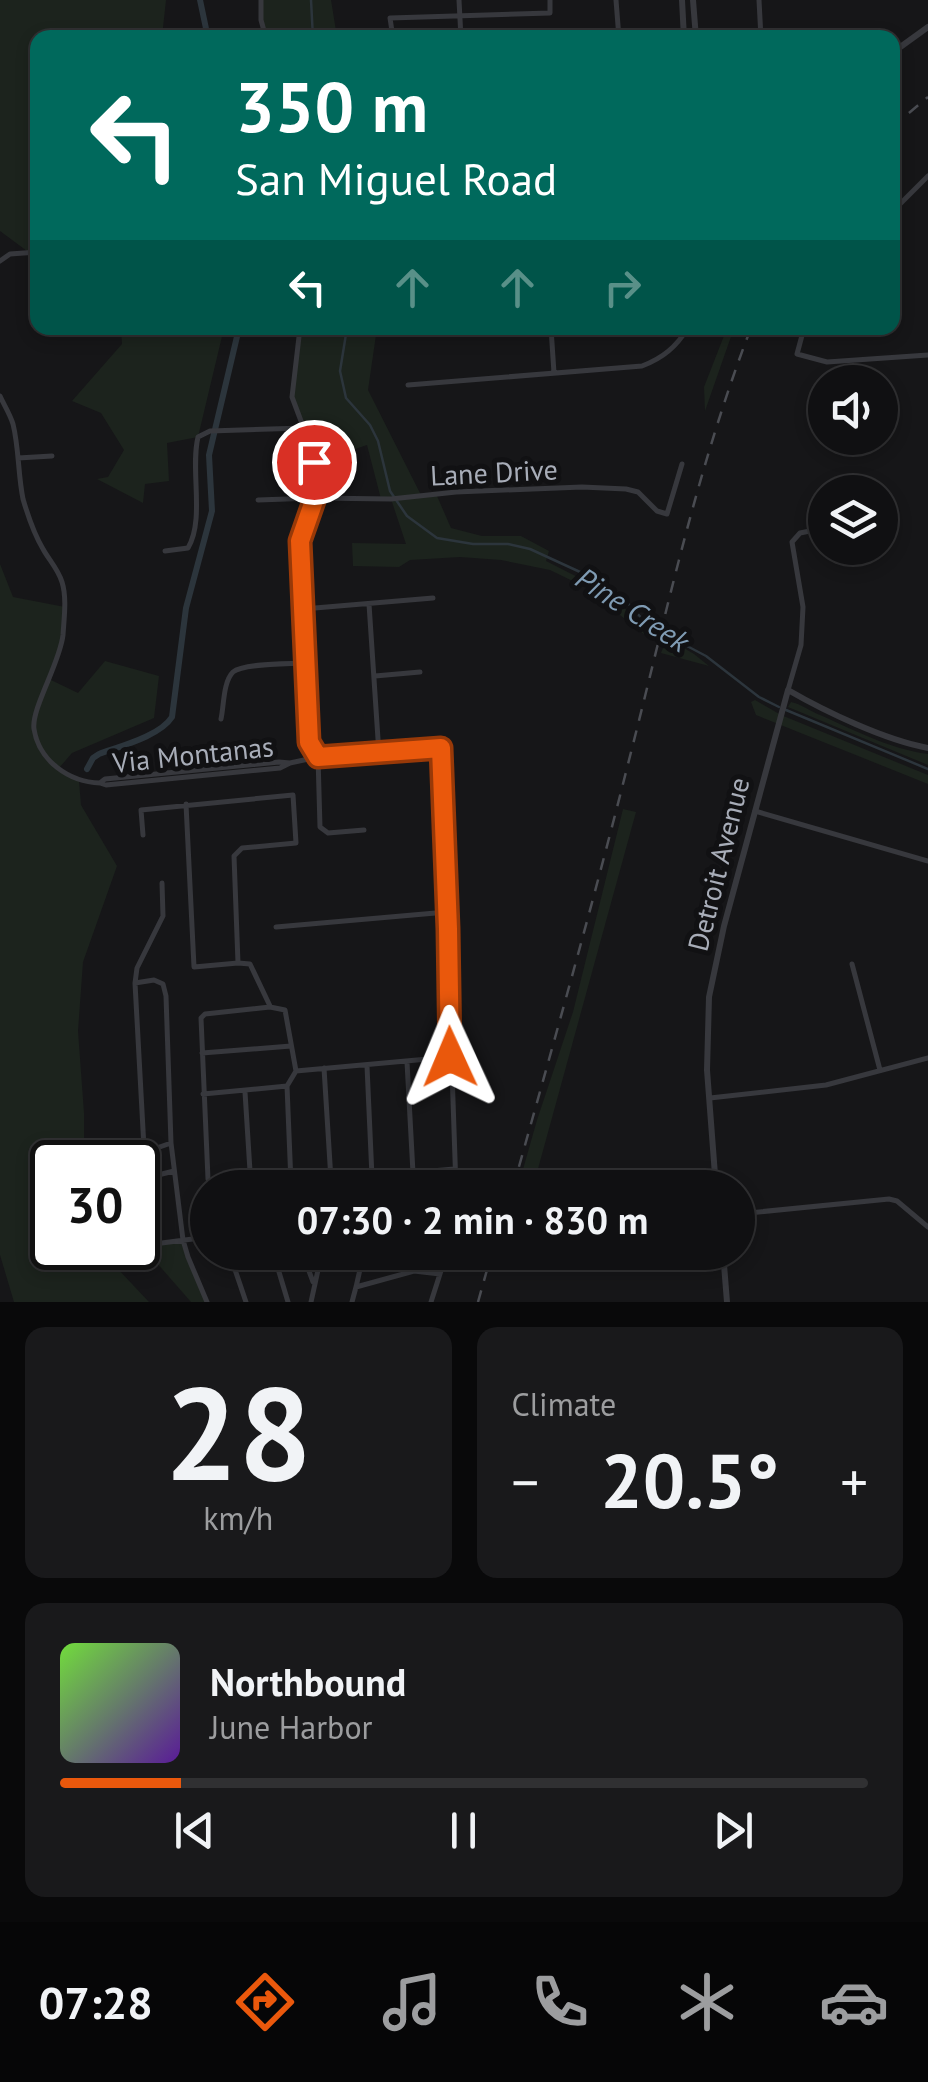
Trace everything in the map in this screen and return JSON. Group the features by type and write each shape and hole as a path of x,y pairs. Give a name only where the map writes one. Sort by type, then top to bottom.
{"street":[{"path":"261,0 263,30"},
{"path":"458,0 460,30"},
{"path":"392,30 390,18 550,13 550,0"},
{"path":"616,0 618,30"},
{"path":"682,0 684,30"},
{"path":"693,0 695,30"},
{"path":"759,0 761,30"},
{"path":"900,47 928,27"},
{"path":"900,204 927,178"},
{"path":"0,261 10,254 30,253"},
{"path":"299,335 292,396 310,445 316,476 315,498 300,541 309,742 318,757 320,827 328,832 364,830"},
{"path":"551,335 554,374"},
{"path":"408,385 642,366 656,361 683,335"},
{"path":"802,335 798,354 828,362 928,355"},
{"name":"Via Montanas","path":"0,396 12,422 23,497 32,527 64,587 59,659 34,718 34,731 52,764 79,781 100,783 105,779 290,763 318,757 441,748 447,912"},
{"path":"166,551 188,548 194,538 198,437 210,431 304,428"},
{"path":"18,458 52,456"},
{"name":"Lane Drive","path":"258,500 391,499 456,492 626,488 638,492 658,511 667,514 682,464"},
{"name":"Detroit Avenue","path":"715,1170 707,1070 708,998 754,811 801,644 803,612 792,542 800,533 808,531"},
{"path":"303,609 433,598"},
{"path":"369,604 379,754"},
{"path":"222,718 233,672 304,663"},
{"path":"374,676 420,672"},
{"path":"788,690 824,710 902,742 928,748"},
{"path":"143,835 141,810 293,795 296,844 242,848 234,856 238,963"},
{"path":"186,804 194,967 250,964 270,1006"},
{"path":"754,811 928,861"},
{"path":"162,883 162,916 135,983 144,1148 171,1143"},
{"path":"276,926 447,912 454,1169 444,1170"},
{"path":"852,964 880,1070"},
{"path":"135,983 154,980 162,984 166,996 171,1143 182,1240 207,1302"},
{"path":"207,1170 201,1018 205,1014 270,1006 285,1010 296,1071 286,1086 291,1170"},
{"path":"202,1054 291,1046"},
{"path":"296,1071 450,1057"},
{"path":"709,1098 826,1085 928,1058"},
{"path":"407,1062 413,1170"},
{"path":"367,1066 372,1170"},
{"path":"324,1068 330,1170"},
{"path":"203,1094 286,1086"},
{"path":"245,1092 247,1170"},
{"path":"160,1174 174,1171"},
{"path":"755,1212 889,1199 901,1203 928,1227"},
{"path":"160,1243 190,1239"},
{"path":"234,1270 246,1302"},
{"path":"278,1270 288,1302"},
{"path":"309,1270 314,1285"},
{"path":"311,1302 318,1270"},
{"path":"352,1302 360,1270"},
{"path":"402,1274 403,1270"},
{"path":"432,1302 441,1270"},
{"path":"724,1270 727,1302"},
{"path":"356,1287 414,1271 440,1274"}],"shaded area":[{"path":"0,0 166,0 163,30 30,30 30,251 0,231"},
{"path":"261,0 331,0 336,30 264,30"},
{"path":"121,335 222,335 198,437 167,443 169,481 145,484 143,503 97,479 108,477 124,450 101,413 72,401 122,344"},
{"path":"299,335 376,335 368,390 422,497 437,496 451,528 482,536 521,536 549,551 546,561 607,592 634,617 645,635 585,587 550,570 460,557 410,560 399,567 353,566 352,543 406,544 391,499 381,499 367,445 314,463 292,397"},
{"path":"724,335 732,335 705,411 704,387"},
{"path":"0,564 13,597 65,607 63,639 51,680 78,693 105,661 159,676 154,718 72,753 59,768 79,781 81,805 117,866 83,962 78,1031 84,1140 30,1140 30,1270 119,1270 149,1302 14,1302 0,1255"},
{"path":"667,638 694,654 709,666 661,653"},
{"path":"755,700 781,715 928,775 928,784 756,715 751,702"},
{"path":"791,702 859,733 928,754 928,765 788,707"},
{"path":"623,809 636,812 538,1170 523,1170 573,1012"},
{"path":"183,1240 190,1270 195,1270 207,1302 191,1302 160,1267 160,1242"}],"waterway":[{"path":"200,0 206,30"},
{"name":"Pine Creek","path":"311,0 313,30"},
{"path":"87,769 99,754 149,735 172,717 186,608 212,511 209,455 237,335"},
{"name":"Pine Creek","path":"346,335 340,371 346,398 370,425 378,441 390,491 407,516 437,538 530,549 604,583 649,626 706,656 759,697 779,707"},
{"name":"Pine Creek","path":"786,710 928,769"}],"railway":[{"path":"900,120 928,97"},
{"path":"518,1170 601,868 698,488 748,335"},
{"path":"478,1302 487,1270"}],"route":[{"path":"314,462 315,498 300,541 309,742 318,757 441,748 450,1057"}]}
